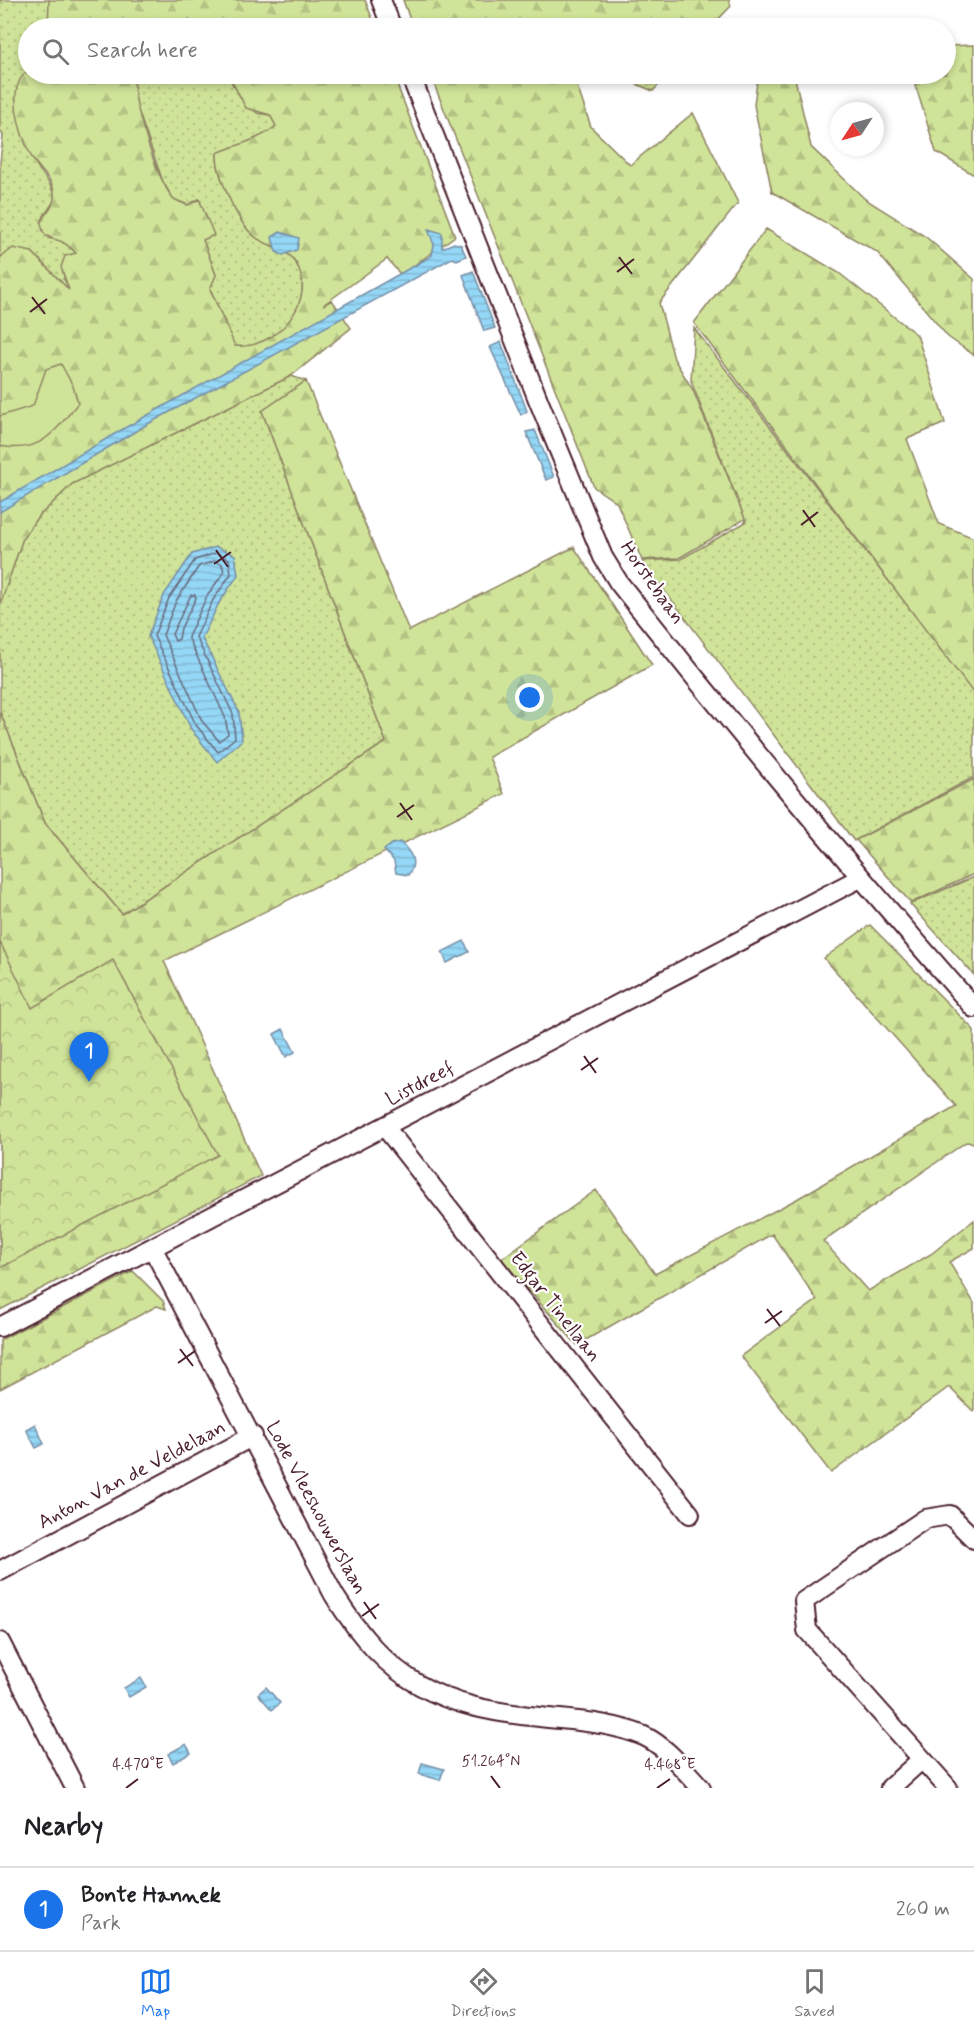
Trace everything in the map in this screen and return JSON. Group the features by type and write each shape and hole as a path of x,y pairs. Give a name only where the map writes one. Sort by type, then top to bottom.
{"street":[{"path":"381,0 388,18"},
{"name":"Horstebaan","path":"414,84 603,556 619,583 860,878 974,1008"},
{"name":"Listdreef","path":"0,1327 860,878"},
{"name":"Edgar Tinellaan","path":"385,1127 690,1514"},
{"name":"Lode Vleeshouwerslaan","path":"153,1249 350,1621 371,1646 406,1679 451,1701 513,1715 596,1723 645,1737 669,1754 701,1788"},
{"name":"Anton Van de Veldelaan","path":"0,1572 253,1436"},
{"path":"948,1788 807,1630 804,1601 925,1519 950,1515 974,1539"},
{"path":"0,1642 75,1788"},
{"path":"890,1788 921,1760"}],"green space":[{"path":"0,0 49,0 49,18 18,18 18,84 23,84 25,136 31,155 48,181 55,200 44,216 48,238 62,241 77,253 65,256 64,279 71,292 32,252 4,254 0,258 0,162 3,136 0,129"},
{"path":"49,0 365,0 372,18 48,18"},
{"path":"403,0 729,0 731,6 720,18 409,18"},
{"path":"974,45 974,175 936,152 915,84 956,84 956,46"},
{"path":"19,84 134,84 140,118 152,155 166,187 173,198 181,203 188,205 199,199 214,235 203,240 216,275 210,289 235,346 250,345 265,340 289,321 302,293 302,278 292,258 282,250 259,240 247,229 224,185 217,153 255,139 276,126 270,115 246,108 233,84 397,84 455,236 401,275 387,259 323,305 332,300 351,328 291,376 72,484 36,519 23,538 0,605 0,258 13,248 32,252 69,290 61,267 65,256 76,253 64,243 46,236 43,231 41,222 54,201 53,186 32,158 23,138 17,113"},
{"path":"134,84 233,84 257,113 270,115 276,126 255,139 217,154 224,185 241,220 254,236 282,250 292,258 302,278 302,293 297,308 289,321 265,341 250,346 235,347 210,288 216,275 203,240 199,199 188,205 173,199 163,182 134,99"},
{"path":"434,84 576,84 591,127 630,165 693,113 738,203 659,303 674,359 693,390 745,519 679,558 642,560 617,503 594,487"},
{"path":"637,84 660,84 653,91"},
{"path":"757,84 796,84 811,147 865,199 926,237 974,279 974,355 948,337 877,252 772,192 754,105"},
{"path":"766,229 839,273 917,335 945,423 907,439 939,524 974,538 974,694 694,323"},
{"path":"694,328 974,692 974,777 854,841 642,561 681,559 746,522 691,381"},
{"path":"61,364 73,386 78,403 54,431 37,443 27,447 0,446 0,416 33,406 46,369"},
{"path":"291,376 306,381 262,411 386,742 122,914 45,823 0,712 0,605 23,538 36,519 72,484"},
{"path":"306,381 409,631 574,547 652,665 489,757 504,794 164,961 261,1176 0,1310 0,712 45,823 122,914 386,742 262,411"},
{"path":"974,779 974,874 911,903 856,840"},
{"path":"974,877 974,975 910,904"},
{"path":"870,925 974,1030 974,1143 966,1142 823,1241 868,1291 931,1254 974,1220 974,1248 949,1262 974,1303 974,1412 949,1387 831,1473 741,1356 817,1300 772,1234 577,1345 501,1259 596,1190 655,1274 797,1199 956,1106 824,958"},
{"path":"0,942 32,1008 113,960 218,1155 0,1268"},
{"path":"133,1271 163,1301 166,1309 157,1306 0,1389 0,1340"}],"water":[{"path":"428,229 442,233 442,248 454,243 461,245 466,256 457,260 452,258 146,425 0,512 0,502 123,429 426,259 432,255 434,245"},
{"path":"280,232 299,238 297,250 283,255 276,252 272,237"},
{"path":"473,271 495,328 484,331 463,275"},
{"path":"501,342 527,411 521,415 490,347"},
{"path":"535,430 554,477 546,480 526,432"},
{"path":"216,547 235,555 238,575 219,603 202,638 239,712 242,740 217,762 191,729 148,636 164,595 192,554"},
{"path":"400,842 413,861 408,875 396,873 394,861 384,850"},
{"path":"464,941 469,952 447,963 442,952"},
{"path":"283,1029 295,1052 286,1057 274,1034"},
{"path":"35,1424 44,1444 36,1448 26,1429"},
{"path":"141,1678 146,1687 129,1697 124,1688"},
{"path":"266,1687 280,1703 272,1710 258,1694"},
{"path":"186,1744 191,1753 173,1763 168,1754"},
{"path":"422,1763 444,1769 440,1780 419,1774"}],"place":[{"name":"Bonte Hannek","path":"89,1082"}]}
